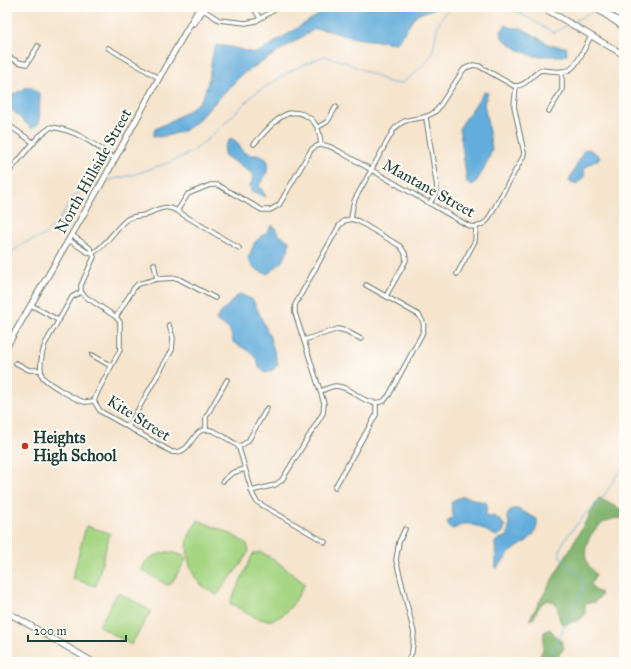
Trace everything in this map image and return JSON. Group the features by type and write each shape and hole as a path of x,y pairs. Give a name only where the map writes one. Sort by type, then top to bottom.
{"highway":[{"path":"596,7 624,26"},
{"path":"613,8 624,16"}],"main road":[{"path":"542,7 624,55"},
{"name":"North Hillside Street","path":"7,346 109,171 168,62 203,8"},
{"path":"7,612 94,662"}],"street":[{"path":"203,8 215,18 224,21 246,23 260,18 279,7"},
{"path":"254,8 260,18"},
{"path":"351,219 354,201 397,126 405,120 426,118 437,110 464,69 471,66 479,66 516,86 519,86 526,83 540,70 562,71 574,67 591,36"},
{"path":"7,56 18,62 27,64 38,46"},
{"path":"108,48 159,78"},
{"path":"549,111 562,90 562,71"},
{"path":"457,274 475,241 476,227 487,221 523,157 524,153 514,106 516,86"},
{"path":"318,127 327,122 336,107"},
{"path":"177,211 188,194 214,184 262,210 274,209 280,205 311,150 321,145 318,127 313,121 299,113 282,116 254,144"},
{"path":"426,118 437,188 436,193 430,203"},
{"path":"7,124 34,143"},
{"path":"7,174 38,137 52,127 75,132 92,142 115,159"},
{"name":"Mantane Street","path":"321,145 332,147 469,226 476,227"},
{"path":"93,253 100,249 111,235 130,217 142,216 164,207 177,211 239,248"},
{"path":"251,491 275,485 284,479 323,413 324,403 321,391 295,313 296,302 339,226 344,222 351,219 358,221 397,244 404,251 406,257 404,264 386,296"},
{"path":"70,238 90,248 94,257 93,262 80,286 81,292 116,317 120,322 120,346 118,354 94,400 84,401 73,397 45,379 41,370 43,350 58,320 72,297 81,292"},
{"path":"154,264 157,279"},
{"path":"116,317 138,284 157,279 178,278 215,298"},
{"path":"321,391 332,386 340,387 370,403 384,401 389,395 422,334 424,327 423,321 419,315 366,285"},
{"path":"31,305 58,320"},
{"path":"128,427 172,350 173,338 169,325"},
{"path":"304,340 338,329 346,331 361,339"},
{"path":"92,355 112,366"},
{"path":"16,363 29,370 41,370"},
{"path":"227,380 206,417 206,430 216,432 239,447 251,491 257,502 325,542"},
{"name":"Kite Street","path":"94,400 100,411 167,450 177,453 186,449 197,433 206,430"},
{"path":"335,487 376,415 376,403"},
{"path":"239,447 248,441 267,408"},
{"path":"223,481 232,473 245,469"},
{"path":"404,529 399,542 396,560 414,633 412,652 407,662"}],"green space":[{"path":"599,498 624,511 624,519 616,518 602,524 596,529 587,543 587,560 590,567 596,574 591,584 594,590 601,593 601,596 595,602 585,604 585,615 579,620 563,625 560,622 556,605 548,600 539,608 534,618 529,620"},
{"path":"198,520 233,535 247,544 249,551 217,595 199,582 189,564 187,550 188,543 190,534"},
{"path":"86,526 110,533 96,586 72,579"},
{"path":"167,552 186,557 171,584 167,585 142,570 145,562 155,555"},
{"path":"261,552 275,560 305,584 287,611 274,619 266,620 257,618 230,603 253,554"},
{"path":"118,592 151,611 131,645 99,626"},
{"path":"550,629 562,642 564,648 555,662 540,662 540,656 543,649 544,632"}],"water":[{"path":"333,7 439,7 416,15 397,43 356,38 318,29 313,30 241,75 192,126 183,131 170,135 159,137 153,136 155,129 186,112 202,99 209,78 212,57 216,45 254,53 261,51"},
{"path":"506,25 512,28 521,28 550,45 566,47 567,54 563,56 534,56 517,49 502,38 501,31"},
{"path":"29,86 40,94 39,123 32,129 7,105 9,96"},
{"path":"484,92 488,93 484,103 492,149 481,174 472,186 467,183 460,127"},
{"path":"231,138 237,142 243,152 250,155 261,155 268,161 266,174 259,185 266,197 251,191 250,186 253,174 224,155 225,146"},
{"path":"589,149 600,158 585,169 585,177 576,184 569,181 584,150"},
{"path":"271,226 274,226 278,234 289,241 289,246 288,252 282,260 267,274 255,269 248,258 255,242 267,232"},
{"path":"240,294 253,300 270,337 278,364 273,370 266,373 259,368 253,355 246,349 233,342 229,330 216,319"},
{"path":"463,496 487,503 486,517 493,516 500,520 505,526 503,532 497,536 477,526 469,524 463,524 453,529 449,527 447,522 453,516 451,503"},
{"path":"513,509 518,509 537,519 537,525 533,535 509,554 496,569 495,542 508,536 509,521 507,517 509,512"}],"waterway":[{"path":"106,181 136,174 170,162 192,152 214,134 254,94 292,70 324,56 345,62 391,83 402,83 414,74 431,55 438,25 450,7"},
{"path":"509,7 554,33 567,25"},
{"path":"572,22 596,10"},
{"path":"7,253 24,243 43,236 57,223 72,199 82,190 99,183"},
{"path":"549,662 554,648 583,589 583,579 560,557 560,549 565,539 586,513 599,504 617,475 624,468"}],"place":[{"name":"Heights High School","path":"25,446"}]}
